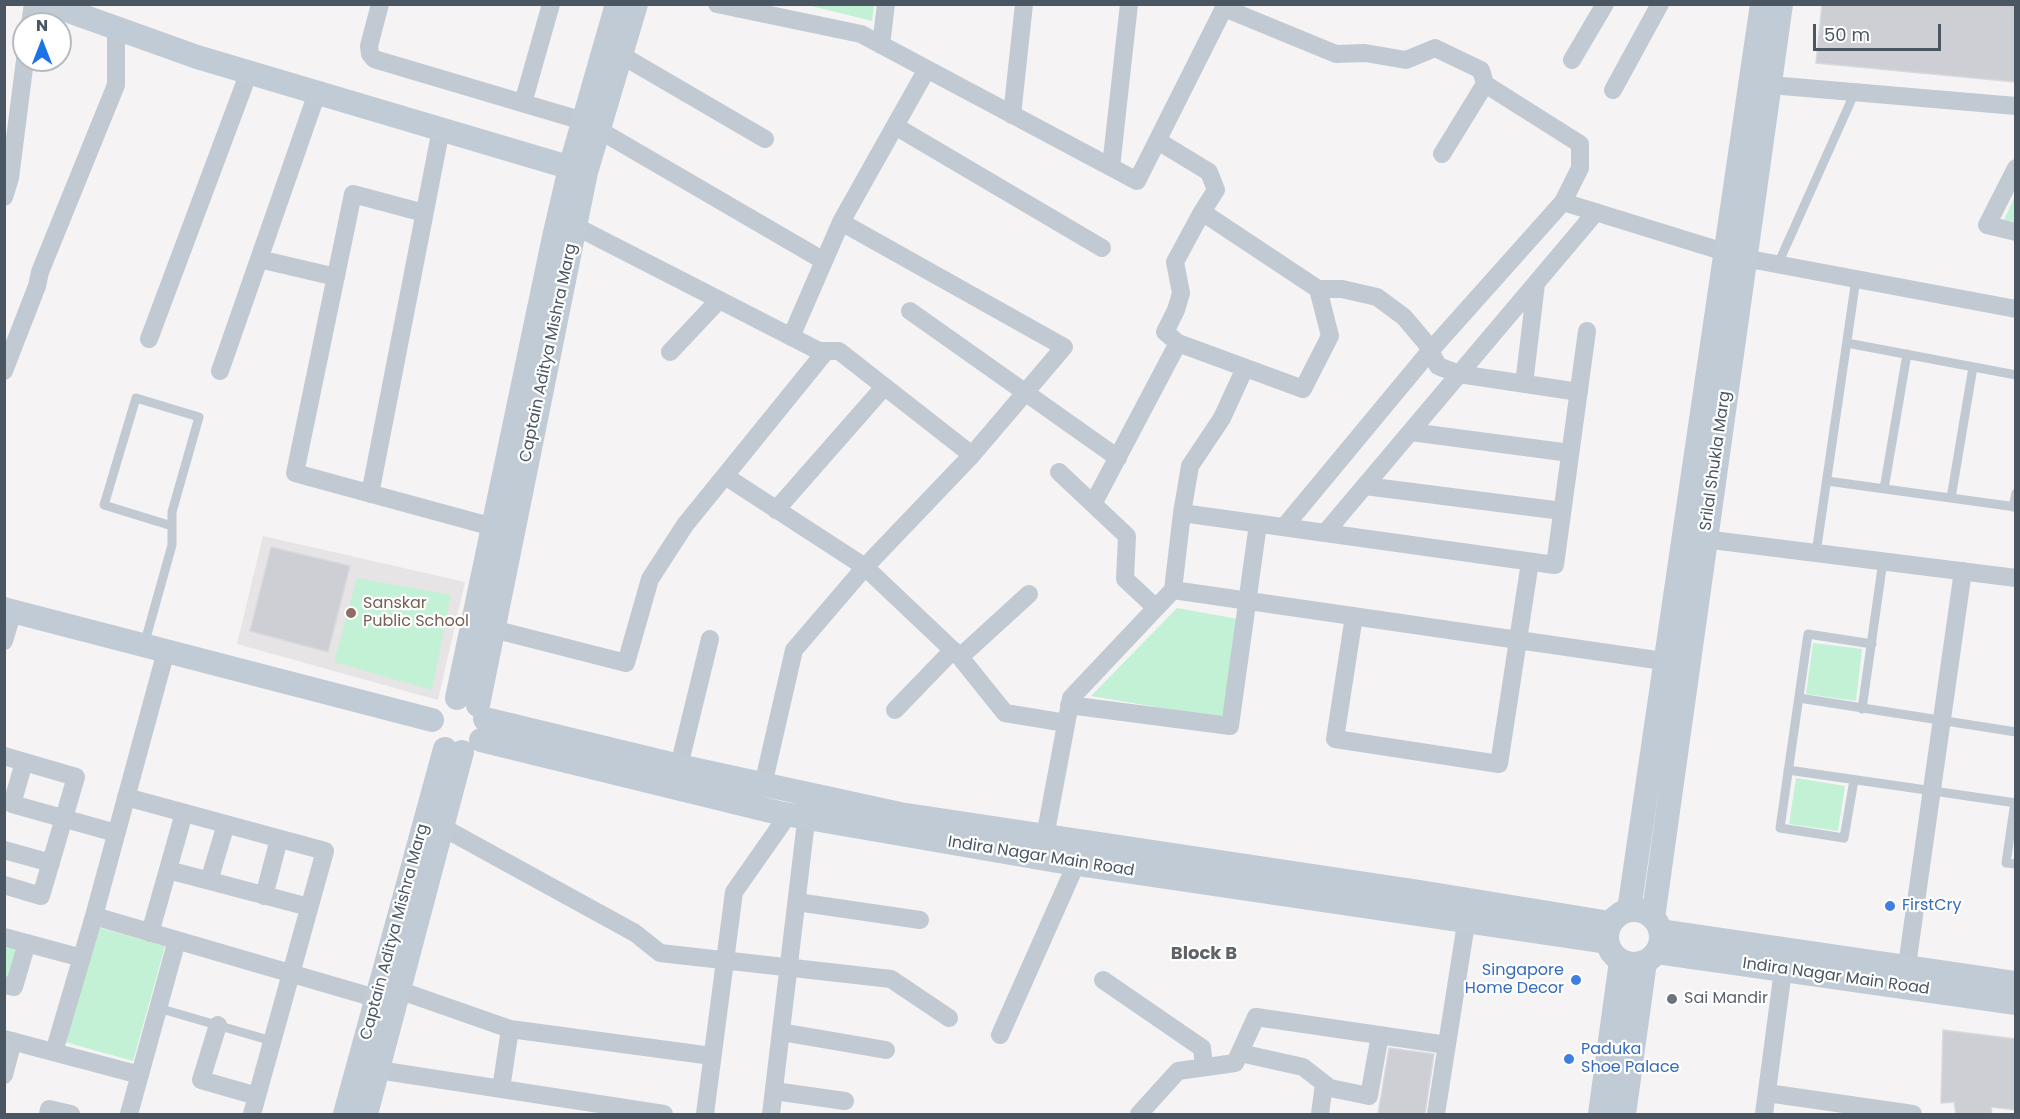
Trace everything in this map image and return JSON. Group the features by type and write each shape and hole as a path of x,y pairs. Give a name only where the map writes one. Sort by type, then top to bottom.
{"street":[{"path":"49,4 196,57 578,170"},
{"path":"380,4 369,46 370,54 374,58 591,126 824,261"},
{"path":"523,103 551,4"},
{"name":"Captain Aditya Mishra Marg","path":"366,1114 378,1071 388,994 468,727 493,527 578,170 591,126 617,4"},
{"name":"Captain Aditya Mishra Marg","path":"591,126 621,55 636,4"},
{"path":"717,4 861,34 1137,181 1224,8 1336,54 1365,53 1406,60 1435,48 1481,70 1485,84 1580,144 1580,168 1563,202 1430,351 1284,527"},
{"path":"881,45 886,4"},
{"path":"1012,115 1024,4"},
{"path":"1111,167 1129,4"},
{"path":"1572,60 1605,4"},
{"path":"1613,90 1660,4"},
{"name":"Srilal Shukla Marg","path":"1600,1114 1635,937 1773,5"},
{"path":"4,371 37,286 40,272 116,85 116,29"},
{"path":"621,55 765,139"},
{"path":"790,337 841,222 927,69"},
{"path":"4,197 10,178 24,72"},
{"path":"150,339 249,72"},
{"path":"1443,154 1485,84"},
{"path":"1760,84 2016,106"},
{"path":"220,371 317,93"},
{"path":"895,126 1102,248"},
{"path":"370,494 441,129"},
{"path":"1158,141 1209,172 1216,190 1175,262 1181,293 1166,332 1178,343 1303,389 1330,336 1318,289"},
{"path":"2016,168 1987,225 2016,232"},
{"name":"Captain Aditya Mishra Marg","path":"345,1114 388,994 442,827 493,629 575,226 578,170"},
{"path":"424,213 353,194 295,473 493,527"},
{"path":"1563,202 1735,255 2016,309"},
{"path":"1202,212 1318,289 1342,289 1377,297 1404,317 1430,351 1438,366 1460,374 1579,392"},
{"path":"1325,533 1596,212"},
{"path":"763,785 794,650 866,567 972,455 1064,346 841,222"},
{"path":"575,226 819,351 839,351 972,455"},
{"path":"259,259 336,277"},
{"path":"1524,384 1536,284"},
{"path":"670,352 719,300"},
{"path":"910,311 1118,458"},
{"path":"1182,513 1555,565 1587,331"},
{"path":"1093,504 1178,343"},
{"path":"493,629 626,663 650,579 685,525 826,351"},
{"path":"1043,847 1071,698 1173,590 1190,466 1222,418 1245,368"},
{"path":"776,510 884,387"},
{"path":"1411,432 1570,453"},
{"path":"1059,472 1126,536 1125,579 1156,608"},
{"path":"724,476 866,567 957,654 1005,713 1066,723"},
{"path":"1365,486 1562,511"},
{"path":"1069,705 1230,726 1258,524"},
{"path":"1695,537 2016,578"},
{"path":"1354,616 1335,739 1499,764 1530,562"},
{"path":"1905,977 1963,571"},
{"path":"1173,590 1677,663"},
{"path":"895,710 1029,594"},
{"path":"4,641 9,610 432,720"},
{"path":"679,766 710,639"},
{"path":"54,1052 126,797 155,648"},
{"path":"443,703 468,727 436,741 432,720 435,711 443,703"},
{"name":"Indira Nagar Main Road","path":"468,727 679,766 763,785 801,809"},
{"name":"Indira Nagar Main Road","path":"468,727 801,809 900,814 1043,847 1075,863 1468,911"},
{"path":"4,756 76,777 41,896 4,885"},
{"path":"24,762 12,804 116,833"},
{"path":"126,797 325,851 252,1114"},
{"path":"771,1114 797,902 801,809"},
{"path":"705,1114 734,892 801,809"},
{"path":"150,933 184,813"},
{"path":"209,881 226,824"},
{"path":"442,827 635,933 660,953 891,979 949,1018"},
{"path":"264,896 279,839"},
{"path":"1000,1035 1075,863 1087,842"},
{"name":"Indira Nagar Main Road","path":"1043,847 1087,842 1468,911 1905,977 2016,1003"},
{"path":"4,850 51,862"},
{"path":"168,870 309,907"},
{"path":"797,902 920,920"},
{"path":"1436,1114 1468,911"},
{"path":"94,916 291,974 388,994 510,1029 712,1056"},
{"path":"4,937 82,958"},
{"name":"Srilal Shukla Marg","path":"1624,1114 1635,937"},
{"name":"Indira Nagar Main Road","path":"1635,937 1783,970 2016,983"},
{"path":"129,1114 177,940"},
{"path":"4,985 14,987 27,943"},
{"path":"1764,1114 1783,970"},
{"path":"1103,981 1202,1048 1204,1067"},
{"path":"1139,1114 1178,1071 1235,1063 1256,1017 1447,1045"},
{"path":"218,1025 201,1080 257,1096"},
{"path":"501,1089 510,1029"},
{"path":"781,1032 886,1050"},
{"path":"1240,1053 1303,1067 1330,1088 1369,1096 1380,1035"},
{"path":"4,1075 9,1040 140,1075"},
{"path":"378,1071 501,1089 638,1113 664,1114"},
{"path":"1320,1114 1324,1084"},
{"path":"774,1091 845,1101"},
{"path":"1767,1093 1913,1114"},
{"path":"48,1114 49,1109 71,1114"}],"lane":[{"path":"1778,264 1855,92"},
{"path":"1816,553 1856,279"},
{"path":"1847,343 2016,375"},
{"path":"1884,489 1907,354"},
{"path":"1951,498 1973,367"},
{"path":"155,648 172,545 172,526 172,512 199,417 136,398 104,505 172,526"},
{"path":"1827,481 2014,507 2016,493"},
{"path":"1862,709 1883,561"},
{"path":"1854,780 1845,838 1780,828 1808,634 1872,644"},
{"path":"1799,698 2016,732"},
{"path":"1788,770 2015,802 2006,862 2016,864"},
{"path":"158,1008 272,1041"}],"shaded area":[{"name":"Sanskar Public School","path":"263,536 465,582 438,700 237,644"}],"green space":[{"path":"803,4 874,4 872,21"},
{"path":"2015,196 2015,222 2004,220"},
{"path":"357,578 451,595 432,690 334,662"},
{"path":"1177,608 1238,619 1222,718 1091,696"},
{"path":"1813,643 1862,649 1856,701 1806,694"},
{"path":"1796,778 1845,786 1838,831 1789,824"},
{"path":"97,927 165,946 133,1061 65,1042"},
{"path":"4,941 21,945 12,979 5,977"}],"building":[{"path":"1822,4 2016,4 2016,82 1816,63"},
{"path":"271,547 350,566 328,652 250,631"},
{"path":"1943,1030 2016,1039 2016,1110 1991,1107 1992,1114 1956,1114 1954,1102 1941,1103"},
{"path":"1389,1048 1434,1054 1425,1114 1378,1114"}],"place":[{"name":"Sanskar Public School","path":"351,613"},
{"name":"FirstCry","path":"1890,906"},
{"name":"Singapore Home Decor","path":"1576,980"},
{"name":"Sai Mandir","path":"1672,999"},
{"name":"Paduka Shoe Palace","path":"1569,1059"}],"district":[{"name":"Block B","path":"1204,954"}]}
